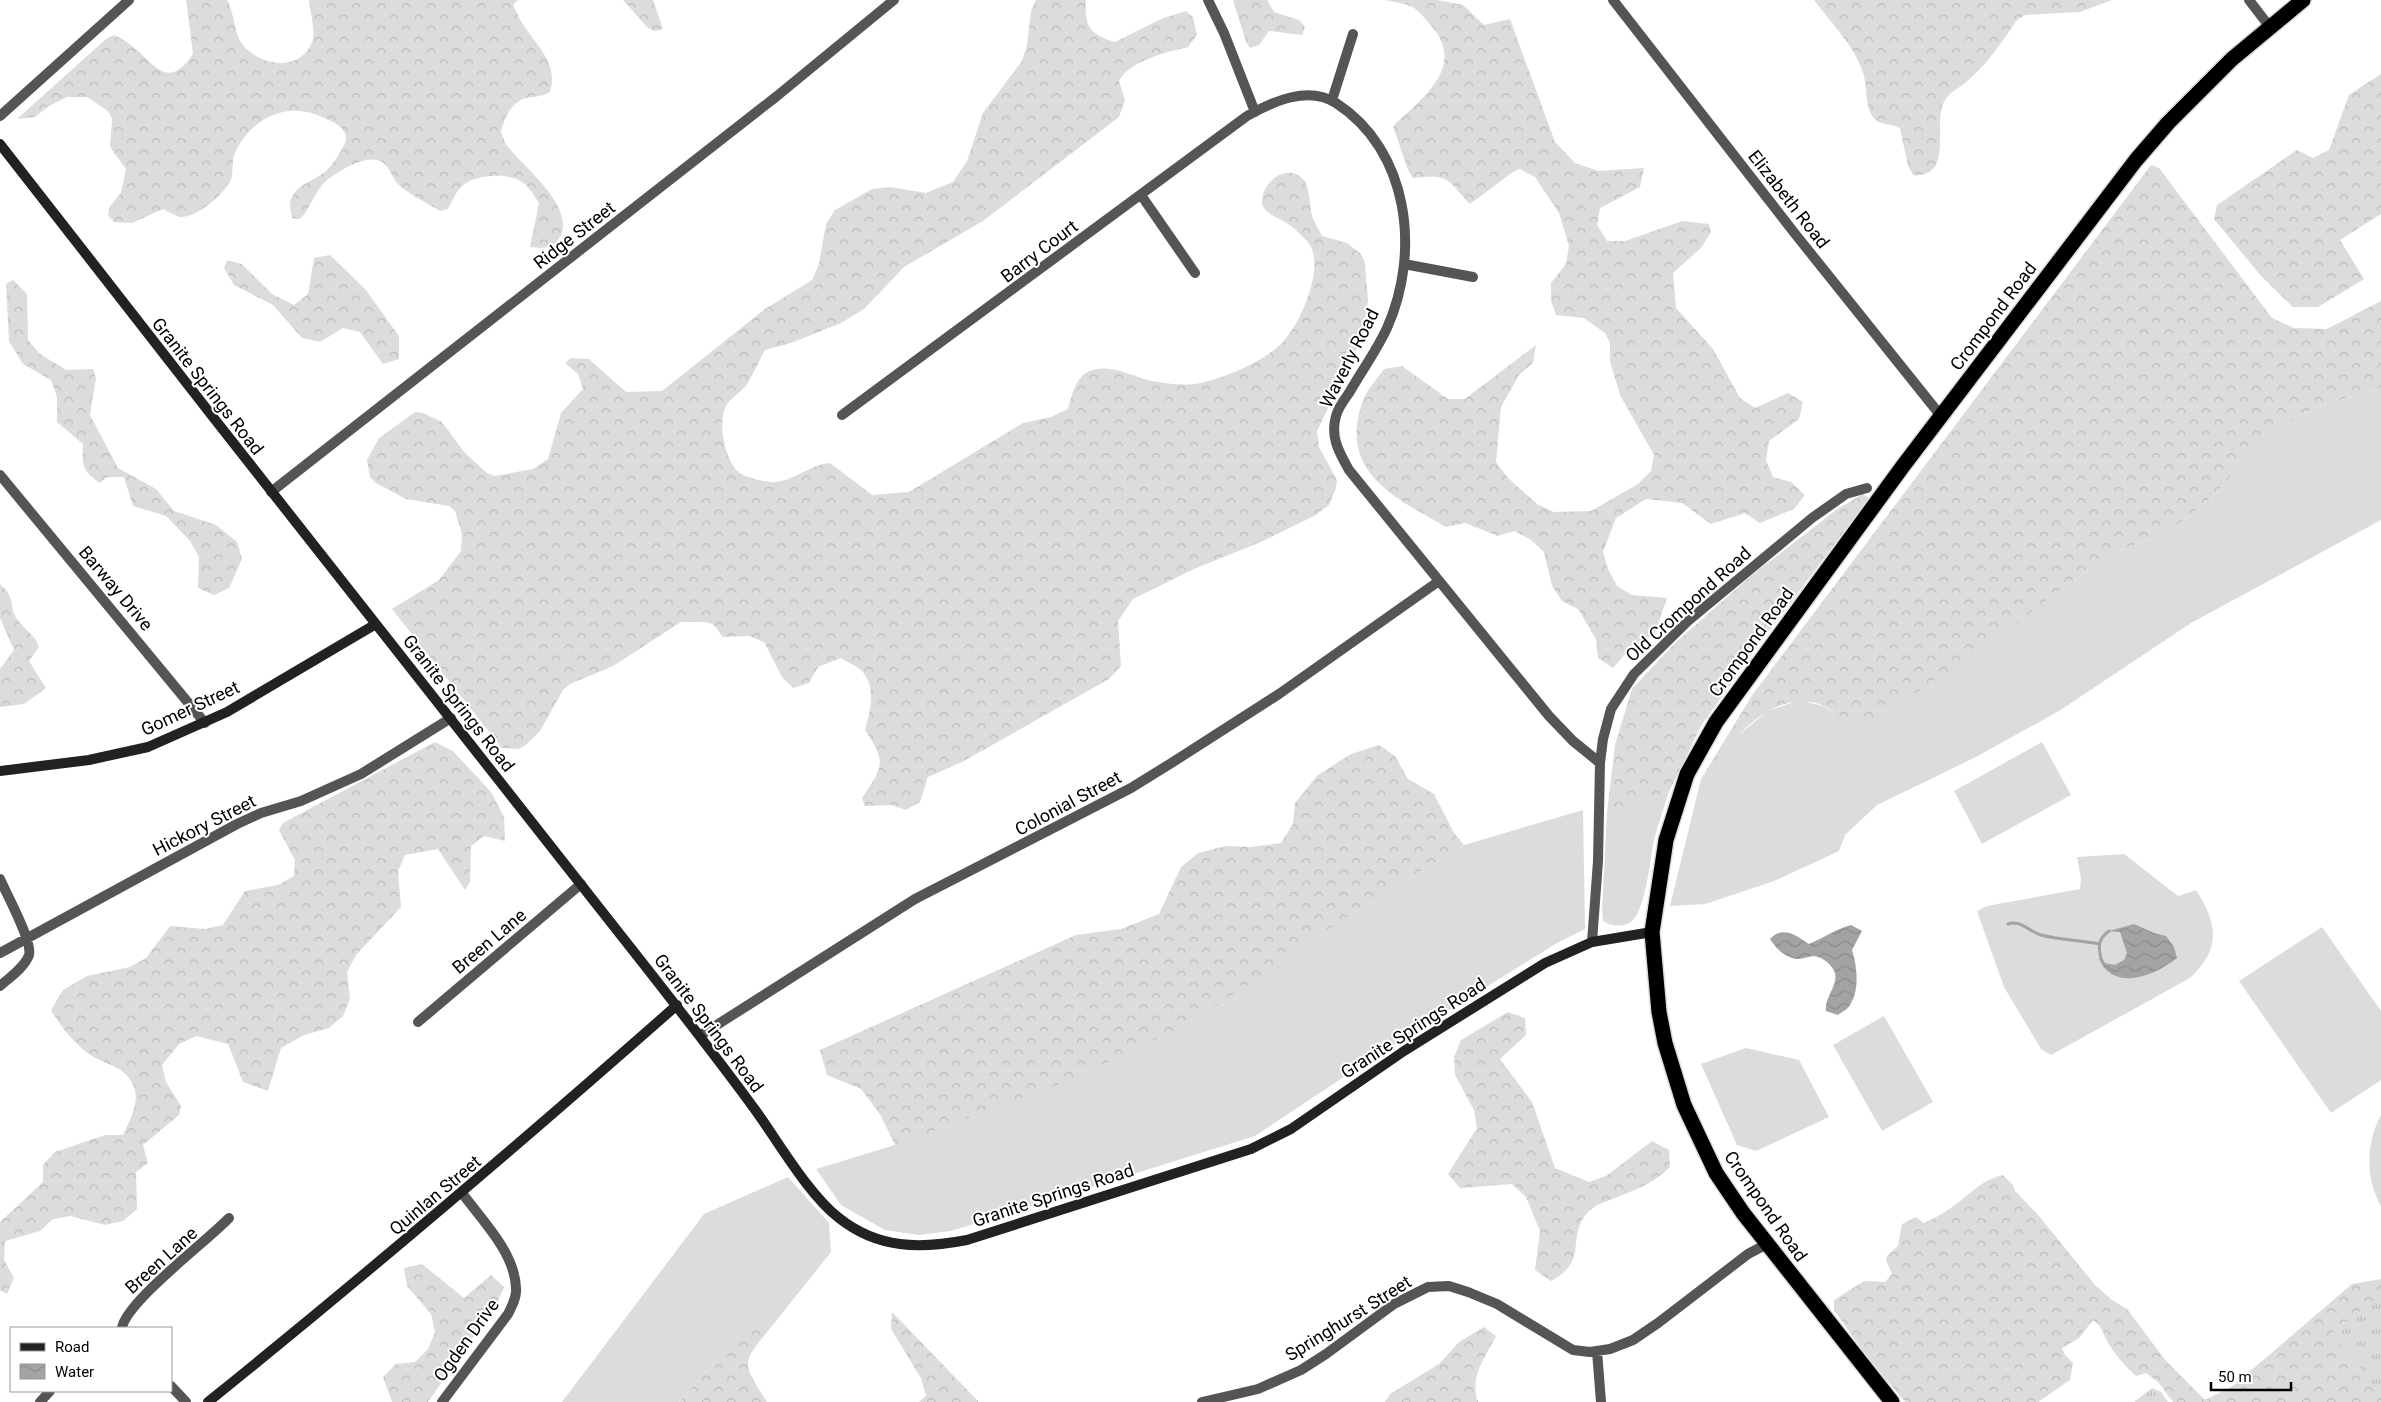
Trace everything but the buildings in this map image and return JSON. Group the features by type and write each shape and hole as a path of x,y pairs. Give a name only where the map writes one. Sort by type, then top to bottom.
{"highway":[{"name":"Crompond Road","path":"1892,1402 1767,1244 1716,1172 1684,1105 1672,1073 1660,1020 1652,932 1666,840 1687,774 1700,747 1749,675 1941,416 2136,160 2203,87 2269,26 2303,0"}],"street":[{"path":"0,116 129,0"},
{"name":"Ridge Street","path":"271,492 777,96 894,0"},
{"path":"1208,0 1224,33 1255,112"},
{"name":"Elizabeth Road","path":"1613,0 1796,235 1941,416"},
{"path":"2249,0 2269,26"},
{"path":"1332,100 1353,34"},
{"name":"Waverly Road","path":"1255,112 1267,105 1287,98 1312,95 1332,100 1351,112 1371,133 1384,152 1396,183 1405,217 1402,282 1387,327 1336,415 1334,439 1349,470 1549,716 1573,742 1600,763"},
{"name":"Barry Court","path":"842,415 1255,112"},
{"name":"Granite Springs Road","path":"0,144 271,492 701,1035 822,1202 856,1230 880,1240 908,1245 936,1246 967,1240 1251,1149 1272,1140 1404,1051 1545,963 1592,942 1652,932"},
{"path":"1141,195 1195,273"},
{"path":"1404,264 1473,277"},
{"name":"Barway Drive","path":"0,475 204,723"},
{"name":"Old Crompond Road","path":"1592,942 1598,861 1600,763 1603,739 1611,709 1634,674 1688,621 1812,518 1846,494 1867,488"},
{"name":"Colonial Street","path":"701,1035 915,899 1131,788 1165,768 1279,694 1439,581"},
{"name":"Gomer Street","path":"0,771 90,760 148,747 227,712 376,624"},
{"name":"Hickory Street","path":"0,953 237,824 261,813 301,801 361,774 451,718"},
{"path":"0,879 26,938 30,954 23,964 0,986"},
{"name":"Breen Lane","path":"418,1022 581,884"},
{"name":"Quinlan Street","path":"208,1402 462,1193 677,1005"},
{"name":"Ogden Drive","path":"442,1402 508,1314 515,1298 516,1288 506,1256 462,1193"},
{"name":"Breen Lane","path":"122,1327 123,1319 139,1300 228,1218"},
{"name":"Springhurst Street","path":"1202,1402 1258,1389 1301,1370 1394,1304 1428,1287 1450,1286 1497,1304 1574,1350 1597,1351 1610,1349 1632,1340 1748,1254 1767,1244"},
{"path":"1597,1351 1601,1402"},
{"path":"172,1387 186,1402"},
{"path":"40,1402 49,1392"}],"green space":[{"path":"186,0 227,0 242,44 249,52 258,57 279,63 289,62 298,58 306,52 312,42 313,27 309,0 518,0 513,5 524,26 550,65 552,82 550,92 542,96 521,100 513,106 501,131 508,146 555,201 561,214 563,226 560,237 551,246 544,248 530,247 539,203 527,186 516,179 490,176 473,180 460,188 448,209 440,211 400,186 385,164 376,160 361,161 353,164 331,177 322,185 300,219 292,218 290,203 294,194 302,186 329,168 340,152 346,138 343,130 334,122 309,112 296,111 283,112 271,116 260,122 250,131 235,153 231,180 227,186 209,204 194,214 180,217 163,209 132,223 114,222 108,215 110,206 121,193 126,169 110,147 112,119 108,111 87,97 67,97 49,106 35,117 17,119 106,39 114,35 128,43 160,70 167,73 175,72 193,54"},
{"path":"623,0 653,0 663,29 655,31 648,28"},
{"path":"1036,0 1086,0 1086,17 1090,28 1100,36 1115,42 1161,19 1186,11 1193,17 1197,35 1188,47 1149,58 1131,68 1119,81 1125,100 1119,117 983,221 904,267 864,309 841,323 791,343 765,350 747,384 728,403 723,413 724,443 731,463 743,475 769,482 777,482 822,464 830,463 872,495 909,492 1023,423 1051,417 1068,409 1078,382 1090,371 1098,369 1114,370 1152,381 1189,384 1212,380 1260,360 1280,345 1293,329 1305,306 1313,279 1314,255 1310,245 1288,223 1266,211 1262,203 1266,188 1270,182 1282,174 1289,173 1296,174 1306,183 1313,219 1322,236 1347,243 1361,254 1365,263 1368,300 1363,336 1317,431 1319,447 1337,480 1329,505 1314,516 1263,541 1194,569 1133,599 1118,621 1121,666 1109,679 962,762 928,777 920,802 906,810 891,805 865,806 862,798 874,779 880,764 877,750 865,730 871,692 867,678 862,671 841,658 818,667 809,683 793,688 782,677 764,642 749,636 723,637 714,625 706,622 681,622 613,666 570,684 563,690 540,731 527,744 519,749 502,748 392,609 439,580 461,551 462,534 455,511 449,506 406,499 376,483 370,477 367,460 379,438 415,412 423,413 442,422 464,452 487,473 495,476 533,469 548,459 561,413 583,389 578,374 565,363 571,358 589,359 626,392 662,391 765,309 812,280 819,264 826,224 835,210 872,189 890,187 926,193 953,182 967,161 983,113 1022,61 1027,45 1031,11"},
{"path":"1233,0 1267,0 1274,12 1299,20 1305,27 1302,35 1269,31 1259,45 1250,48 1246,42"},
{"path":"1385,0 1437,0 1463,5 1484,25 1510,19 1555,142 1575,163 1598,171 1644,168 1640,187 1600,208 1597,225 1607,241 1625,241 1682,221 1709,224 1711,232 1701,248 1673,273 1676,308 1713,349 1740,398 1755,408 1788,393 1803,402 1799,419 1769,441 1766,460 1773,477 1791,482 1805,495 1794,509 1760,523 1745,513 1711,524 1682,503 1646,499 1616,518 1603,552 1608,569 1617,586 1632,595 1667,598 1655,633 1625,654 1613,668 1598,658 1596,639 1578,609 1562,601 1552,586 1544,552 1531,540 1515,531 1498,536 1465,523 1446,527 1389,492 1374,478 1363,462 1357,444 1357,423 1366,394 1384,369 1402,366 1448,399 1465,399 1536,345 1533,363 1519,375 1501,407 1496,462 1508,478 1537,504 1554,512 1591,511 1638,484 1651,471 1654,455 1620,395 1610,361 1610,343 1605,333 1584,318 1556,315 1551,301 1551,283 1566,264 1569,246 1559,213 1535,177 1520,169 1513,172 1470,204 1446,180 1434,177 1413,178 1408,170 1393,126 1426,94 1435,82 1442,70 1444,57 1442,43 1433,28 1417,10 1408,5"},
{"path":"1814,0 2112,0 2080,12 2025,15 2017,20 1980,69 1945,100 1941,114 1938,160 1933,169 1925,174 1913,175 1908,166 1900,128 1878,122 1873,117 1868,107 1864,78 1854,53"},
{"path":"2381,74 2381,214 2340,240 2364,279 2318,307 2293,307 2261,276 2214,219 2217,205 2297,150 2313,158 2329,150 2349,95"},
{"path":"2151,165 2159,168 2272,318 2294,328 2327,329 2381,301 2381,388 2324,405 2298,416 2257,447 2213,496 2172,530 2121,550 2063,587 1999,637 1871,723 1847,722 1822,705 1803,701 1786,704 1769,711 1738,735 1701,779 1753,694"},
{"path":"330,255 365,289 399,336 399,359 383,364 360,332 343,328 320,342 302,338 273,305 234,285 224,268 227,260 242,264 272,294 294,305 308,294 314,258"},
{"path":"13,280 27,294 28,340 40,354 66,370 93,369 96,378 90,415 118,468 156,489 174,511 216,525 237,542 242,559 229,588 214,595 198,588 199,557 190,541 166,516 133,506 124,477 107,477 100,483 86,471 83,462 83,444 57,422 57,397 51,380 23,364 9,341 6,284"},
{"path":"2381,388 2381,520 2191,623 2059,711 1974,758 1877,805 1845,835 1839,851 1774,881 1705,904 1670,906 1701,779 1732,740 1768,711 1799,700 1823,706 1850,723 2121,550 2172,530 2213,496 2257,447 2298,416 2324,405"},
{"path":"1863,494 1869,498 1747,661 1701,726 1669,792 1607,812 1615,745 1632,689 1674,644 1752,575 1836,510"},
{"path":"0,584 9,594 17,619 32,635 39,647 29,661 46,688 24,704 0,707 0,669 14,650 0,618"},
{"path":"435,742 453,751 491,792 504,817 505,841 484,836 471,846 470,882 465,890 438,849 405,855 398,871 401,907 356,955 347,972 350,999 343,1016 329,1028 304,1035 281,1048 268,1091 243,1082 228,1044 196,1036 179,1044 162,1065 166,1082 181,1106 179,1115 143,1145 148,1163 136,1172 137,1209 123,1221 105,1225 70,1216 53,1219 40,1231 5,1241 4,1260 14,1278 7,1294 0,1290 0,1222 43,1182 43,1165 55,1152 105,1135 123,1135 135,1103 134,1087 123,1072 80,1047 51,1010 63,990 87,976 130,967 146,958 170,926 205,929 223,925 245,891 278,885 294,876 295,860 279,830 283,823"},
{"path":"2042,742 2071,795 1982,844 1954,791"},
{"path":"1379,745 1395,756 1408,779 1434,794 1454,833 1464,845 1353,913 1196,1020 1073,1079 895,1145 881,1116 861,1089 827,1075 820,1050 1076,935 1121,929 1159,914 1181,867 1198,853 1226,846 1251,847 1281,843 1293,824 1295,803 1318,775 1351,754"},
{"path":"1669,792 1654,840 1644,895 1637,915 1625,925 1617,926 1606,923 1603,921 1602,910 1607,812"},
{"path":"1583,810 1585,929 1557,943 1374,1057 1255,1136 951,1231 919,1235 885,1230 841,1205 816,1169 895,1145 1353,913 1464,845"},
{"path":"2124,854 2178,896 2196,890 2209,914 2212,925 2213,936 2211,946 2207,957 2190,978 2051,1055 2041,1049 2004,987 1977,911 1987,906 2080,889 2081,879 2077,857"},
{"path":"2322,927 2381,1011 2381,1080 2331,1113 2239,981"},
{"path":"1508,1012 1525,1018 1526,1035 1500,1059 1532,1102 1555,1168 1589,1182 1606,1176 1652,1141 1669,1150 1670,1167 1664,1173 1642,1186 1593,1207 1589,1211 1578,1230 1574,1256 1570,1265 1563,1273 1551,1281 1535,1270 1540,1231 1526,1197 1512,1184 1460,1188 1448,1174 1477,1128 1474,1110 1455,1075 1454,1057 1461,1040"},
{"path":"1884,1016 1933,1102 1882,1131 1833,1045"},
{"path":"1746,1048 1799,1060 1829,1117 1756,1151 1737,1145 1701,1064"},
{"path":"2381,1115 2381,1206 2372,1184 2369,1160 2372,1137"},
{"path":"2003,1175 2095,1285 2112,1300 2127,1309 2166,1361 2205,1400 2233,1386 2352,1284 2381,1279 2381,1402 2173,1402 2158,1382 2146,1373 2136,1376 2129,1369 2115,1354 2101,1328 2093,1320 2079,1338 2062,1348 2065,1355 2073,1363 2070,1380 2038,1402 1905,1402 1866,1355 1834,1310 1834,1300 1864,1281 1885,1282 1892,1274 1886,1260 1887,1256 1898,1246 1902,1224 1916,1217 1924,1223 1945,1212 1981,1185"},
{"path":"788,1177 829,1223 831,1252 772,1326 755,1318 679,1402 562,1402 704,1214"},
{"path":"422,1264 464,1298 491,1275 504,1287 497,1303 428,1402 392,1402 383,1377 396,1364 415,1362 428,1349 435,1332 431,1314 407,1286 404,1268"},
{"path":"2381,1295 2381,1393 2331,1333"},
{"path":"892,1312 978,1402 919,1402 926,1396 921,1378 891,1329"},
{"path":"755,1318 772,1326 754,1348 748,1363 752,1378 767,1402 679,1402"},
{"path":"1484,1327 1496,1336 1477,1376 1475,1384 1478,1402 1385,1402 1390,1394 1439,1364 1459,1342"},
{"path":"2152,1388 2161,1392 2168,1402 2134,1402"}],"water":[{"path":"2134,924 2166,936 2174,947 2177,958 2147,975 2136,978 2115,976 2106,969 2099,959 2103,959 2105,963 2115,965 2124,960 2127,953 2120,932 2109,931"},
{"path":"1851,925 1862,931 1852,950 1856,970 1855,992 1850,1005 1838,1015 1826,1011 1827,1001 1835,983 1835,973 1829,964 1823,959 1814,956 1798,959 1789,957 1778,949 1770,939 1775,935 1785,932 1795,935 1809,944"}],"waterway":[{"path":"2008,924 2021,924 2048,937 2099,944"},
{"path":"2101,959 2100,943 2109,931"}]}
